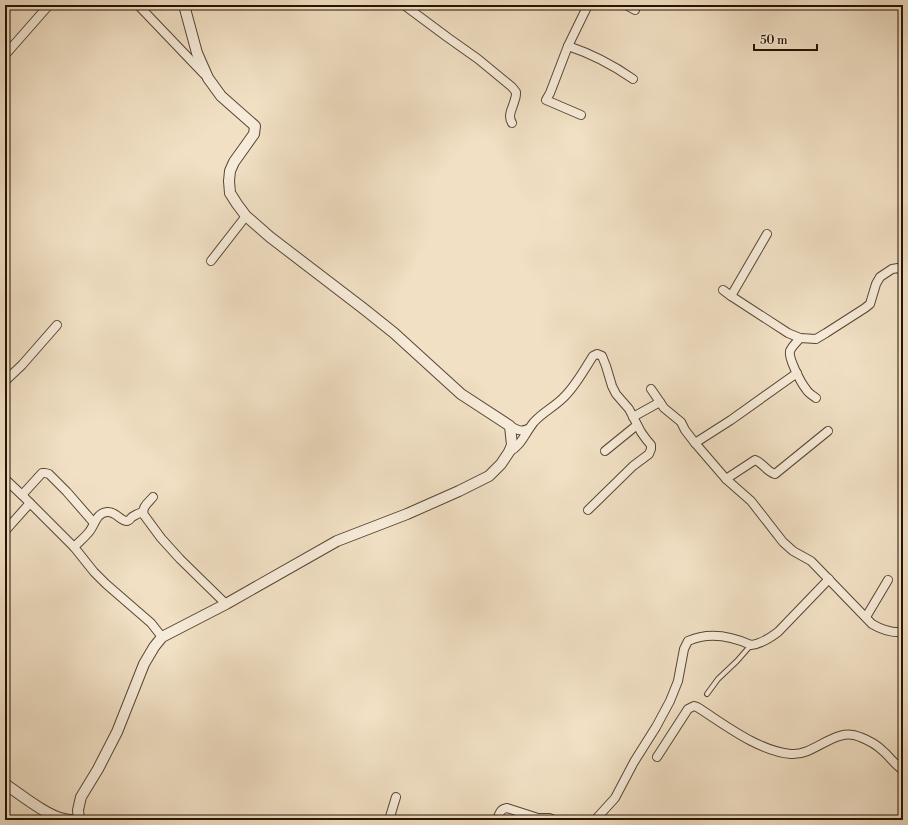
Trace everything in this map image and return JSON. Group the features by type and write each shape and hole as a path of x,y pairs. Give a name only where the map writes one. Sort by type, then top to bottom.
{"street":[{"path":"5,55 49,5"},
{"path":"138,5 208,78 222,96 255,126 254,134 234,162 230,171 230,193 246,216 270,237 394,333 462,394 519,431 528,429"},
{"path":"184,5 197,53 208,78"},
{"path":"404,5 478,59 512,87 516,92 511,111 510,120 512,123"},
{"path":"581,115 546,100 568,46 588,5"},
{"path":"626,5 635,10"},
{"path":"568,46 617,68 633,79"},
{"path":"211,261 246,216"},
{"path":"730,296 767,234"},
{"path":"723,290 788,333 800,338 816,339 870,304 876,284 880,277 892,269 898,268 903,271"},
{"path":"5,381 22,365 57,325"},
{"path":"800,338 790,350 791,362 805,389 816,398"},
{"path":"509,452 516,448 528,429 543,413 568,393 593,356 597,354 602,356 616,394 637,418 646,439 651,445 651,449 649,454 629,470 588,510"},
{"path":"695,443 731,420 797,373"},
{"path":"651,389 664,408 681,422 695,443 726,479 751,501 783,542 811,561 877,628 887,631 903,632"},
{"path":"605,450 637,418 659,402"},
{"path":"79,820 78,810 82,797 116,732 144,664 162,637 226,604 337,541 407,514 489,476 501,464 512,445 510,426"},
{"path":"726,479 755,460 771,473 775,474 828,431"},
{"path":"22,495 42,473 49,474 94,523"},
{"path":"5,479 74,547 94,572 106,584 152,623 162,637"},
{"path":"153,497 144,507 144,515 180,559 226,604"},
{"path":"5,531 30,503"},
{"path":"74,547 90,531 97,518 103,513 112,512 126,521 136,514 143,512"},
{"path":"595,820 615,798 634,762 670,701 678,682 684,649 688,640 710,636 725,636 751,645 760,643 778,632 828,579"},
{"path":"866,617 888,580"},
{"path":"657,757 688,709 694,706 752,741 770,749 793,754 804,752 842,735 859,736 883,751 897,766 903,770"},
{"path":"5,784 53,815 64,819 74,820"},
{"path":"389,820 396,797"},
{"path":"497,820 503,808 538,818 549,818 554,820"}],"lane":[{"path":"707,694 718,679 751,645"}]}
